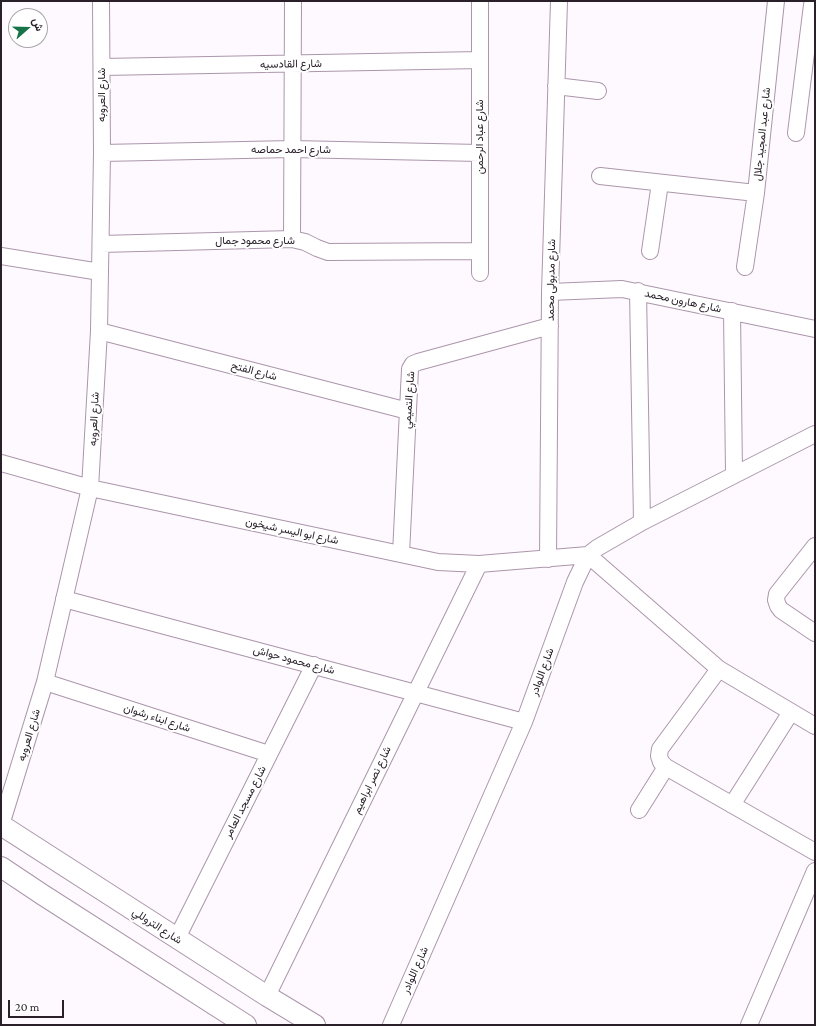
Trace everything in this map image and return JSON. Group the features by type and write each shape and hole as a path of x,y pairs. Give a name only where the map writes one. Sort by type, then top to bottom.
{"street":[{"name":"شارع العروبه","path":"1,825 45,682 90,488 99,331 101,244 101,1"},
{"path":"292,239 293,1"},
{"name":"شارع عباد الرحمن","path":"480,1 480,273"},
{"name":"شارع مدبولى محمد","path":"548,559 550,292 559,1"},
{"name":"شارع عبد المجيد جلال","path":"745,267 756,193 776,1"},
{"path":"796,133 809,4"},
{"name":"شارع القادسيه","path":"102,68 480,60"},
{"path":"556,86 598,91"},
{"name":"شارع احمد حماصه","path":"102,153 292,150 480,153"},
{"path":"600,176 756,193"},
{"path":"650,251 660,183"},
{"name":"شارع محمود جمال","path":"101,244 292,239 305,242 328,252 480,251"},
{"path":"1,256 100,272"},
{"name":"شارع هارون محمد","path":"550,292 622,289 638,291 815,328"},
{"path":"638,291 642,522"},
{"path":"732,311 734,474"},
{"name":"شارع التميمي","path":"401,554 410,368 413,364 550,326"},
{"name":"شارع الفتح","path":"99,331 408,411"},
{"name":"شارع اللوادر","path":"391,1025 524,722 575,582 588,555 597,548 642,522 815,434"},
{"name":"شارع ابو اليسر شيخون","path":"1,463 90,488 438,562 479,564 588,555"},
{"path":"815,546 777,594 776,600 781,610 815,633"},
{"path":"588,555 719,669 815,726"},
{"name":"شارع نصر ابراهيم","path":"267,996 479,564"},
{"name":"شارع محمود حواش","path":"64,599 524,722"},
{"name":"شارع مسجد العامر","path":"177,938 314,666"},
{"path":"719,669 660,749 659,756 661,762 666,768 815,852"},
{"name":"شارع ابناء رشوان","path":"45,682 269,754"},
{"path":"732,805 790,712"},
{"path":"639,810 666,768"},
{"name":"شارع التروللي","path":"1,825 267,996 315,1025"},
{"path":"1,867 43,896 246,1025"},
{"path":"749,1025 815,871"}]}
